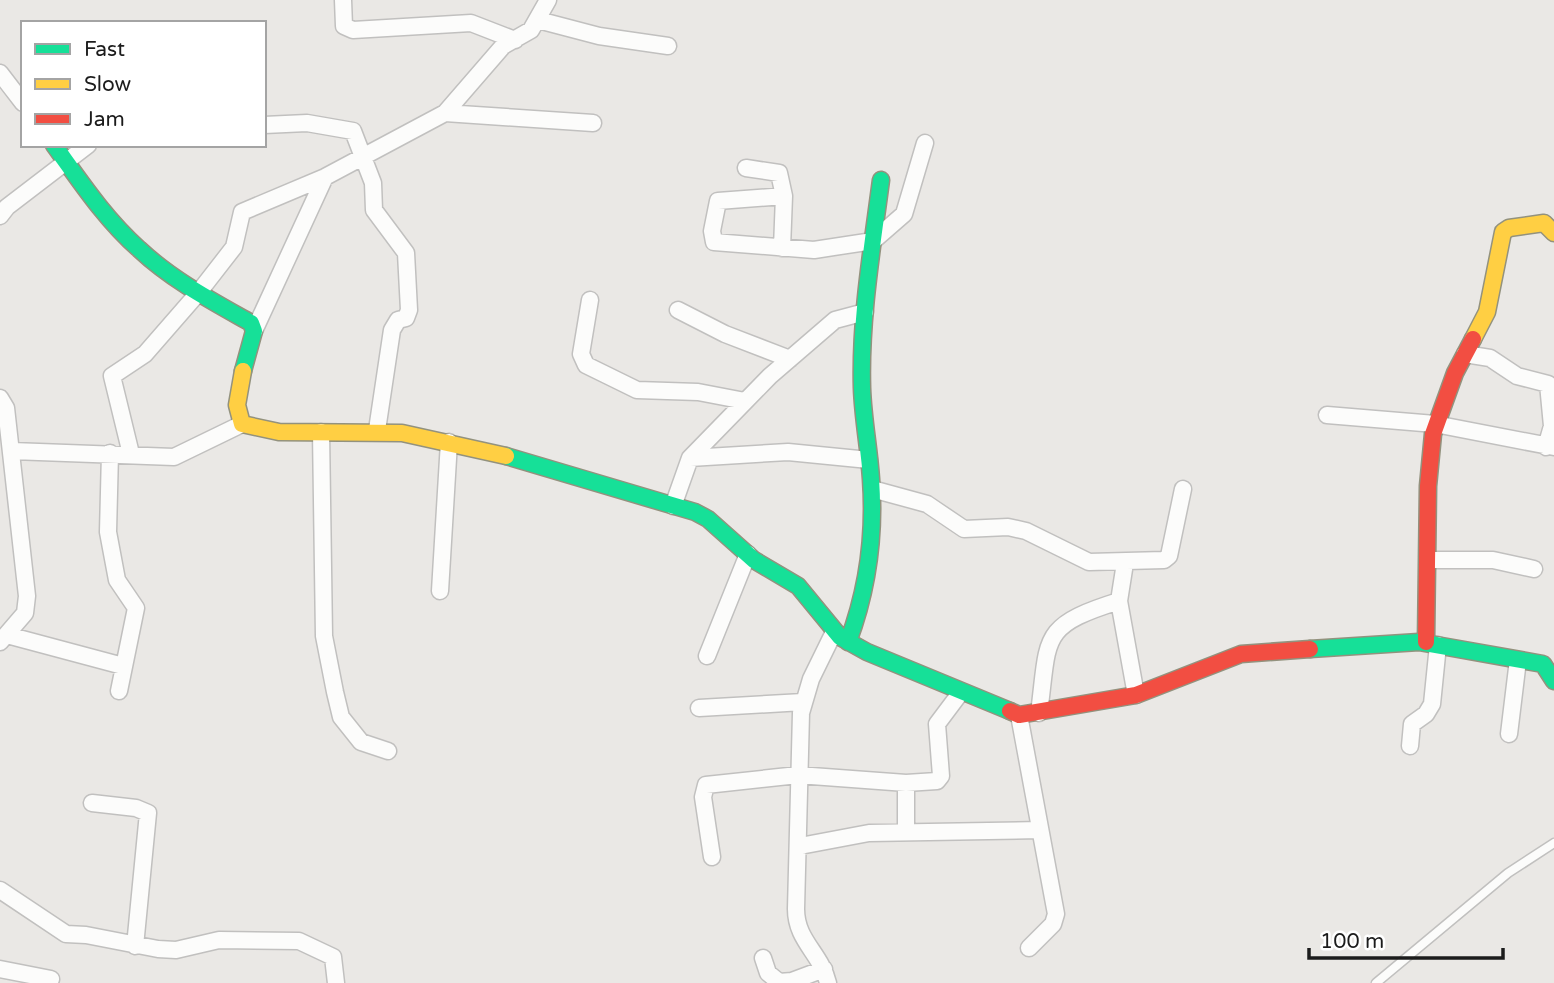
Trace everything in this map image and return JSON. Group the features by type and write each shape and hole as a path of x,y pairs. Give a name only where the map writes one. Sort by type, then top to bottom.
{"street":[{"path":"343,0 344,26 353,30 471,23 515,40"},
{"path":"131,454 112,376 145,354 199,292 234,247 242,212 325,177 445,113 496,54 531,30 548,0"},
{"path":"538,20 599,36 668,46"},
{"path":"0,73 21,100"},
{"path":"445,113 593,123"},
{"path":"266,124 307,123 347,128 356,136 373,183 374,211 404,249 407,258 409,310 406,318 395,324 392,330 377,430"},
{"path":"784,196 718,201 712,231 714,242 827,249 873,241 904,214 925,143"},
{"path":"55,147 95,203 138,249 199,292 251,323 254,331"},
{"path":"0,216 85,147"},
{"path":"746,169 779,173 784,196 782,248"},
{"path":"242,424 237,415 237,401 254,331 325,177"},
{"path":"848,642 862,609 867,580 872,489 862,386 865,312 881,180"},
{"path":"1410,746 1412,724 1426,714 1432,704 1428,486 1435,424 1490,303 1498,244 1503,232 1509,228 1544,223 1554,233"},
{"path":"590,300 581,354 586,365 637,390 698,392 745,401"},
{"path":"678,310 725,334 790,359"},
{"path":"673,506 690,458 745,401 835,320 865,312"},
{"path":"1327,415 1435,424 1550,447 1551,383 1517,376 1490,358 1465,354"},
{"path":"0,398 6,408 12,451 27,596 25,613 3,638 123,666"},
{"path":"12,451 174,457 242,424 264,429 321,432 377,430 449,442 703,515 748,554 798,586 834,632 848,642 1018,715 1136,695 1241,653 1432,643 1543,664 1554,681"},
{"path":"321,432 324,636 335,692 341,717 361,742 388,751"},
{"path":"440,592 449,442"},
{"path":"690,458 788,452 869,460"},
{"path":"110,453 108,532 117,580 136,608 119,691"},
{"path":"872,489 927,504 964,528 1018,528 1089,562 1125,564 1164,560 1169,556 1183,489"},
{"path":"707,656 748,554"},
{"path":"1429,560 1493,560 1534,569"},
{"path":"1125,564 1119,601 1136,695"},
{"path":"1039,713 1048,641 1052,635 1079,613 1119,601"},
{"path":"763,958 768,973 779,982 826,976 801,937 796,919 800,846 798,775 803,702 834,632"},
{"path":"1509,734 1518,660"},
{"path":"712,857 702,797 706,785 798,775 931,783 942,776 937,724 961,692"},
{"path":"699,708 803,702"},
{"path":"1018,715 1056,914 1053,924 1029,948"},
{"path":"906,783 906,830"},
{"path":"92,803 136,808 148,813 135,946"},
{"path":"800,846 857,834 906,830 1040,830"},
{"path":"0,890 60,933 86,935 135,946 176,950 219,940 299,941 330,953 335,963 336,983"},
{"path":"0,969 51,979"}],"lane":[{"path":"1376,983 1508,873 1554,843"}],"traffic: fast":[{"path":"55,147 104,212 139,249 179,280 251,323 254,331 243,371"},
{"path":"848,642 861,602 871,541 871,479 862,362 867,284 881,180"},
{"path":"506,456 695,512 708,519 754,560 798,586 840,637 867,652 1010,711"},
{"path":"1310,649 1419,642 1543,664 1554,681"}],"traffic: slow":[{"path":"1473,339 1487,312 1503,232 1509,228 1544,223 1554,233"},
{"path":"243,371 237,405 242,424 279,432 402,433 506,456"}],"traffic: jam":[{"path":"1426,642 1428,486 1433,434 1455,373 1473,339"},
{"path":"1010,711 1019,715 1136,695 1241,654 1310,649"}]}
